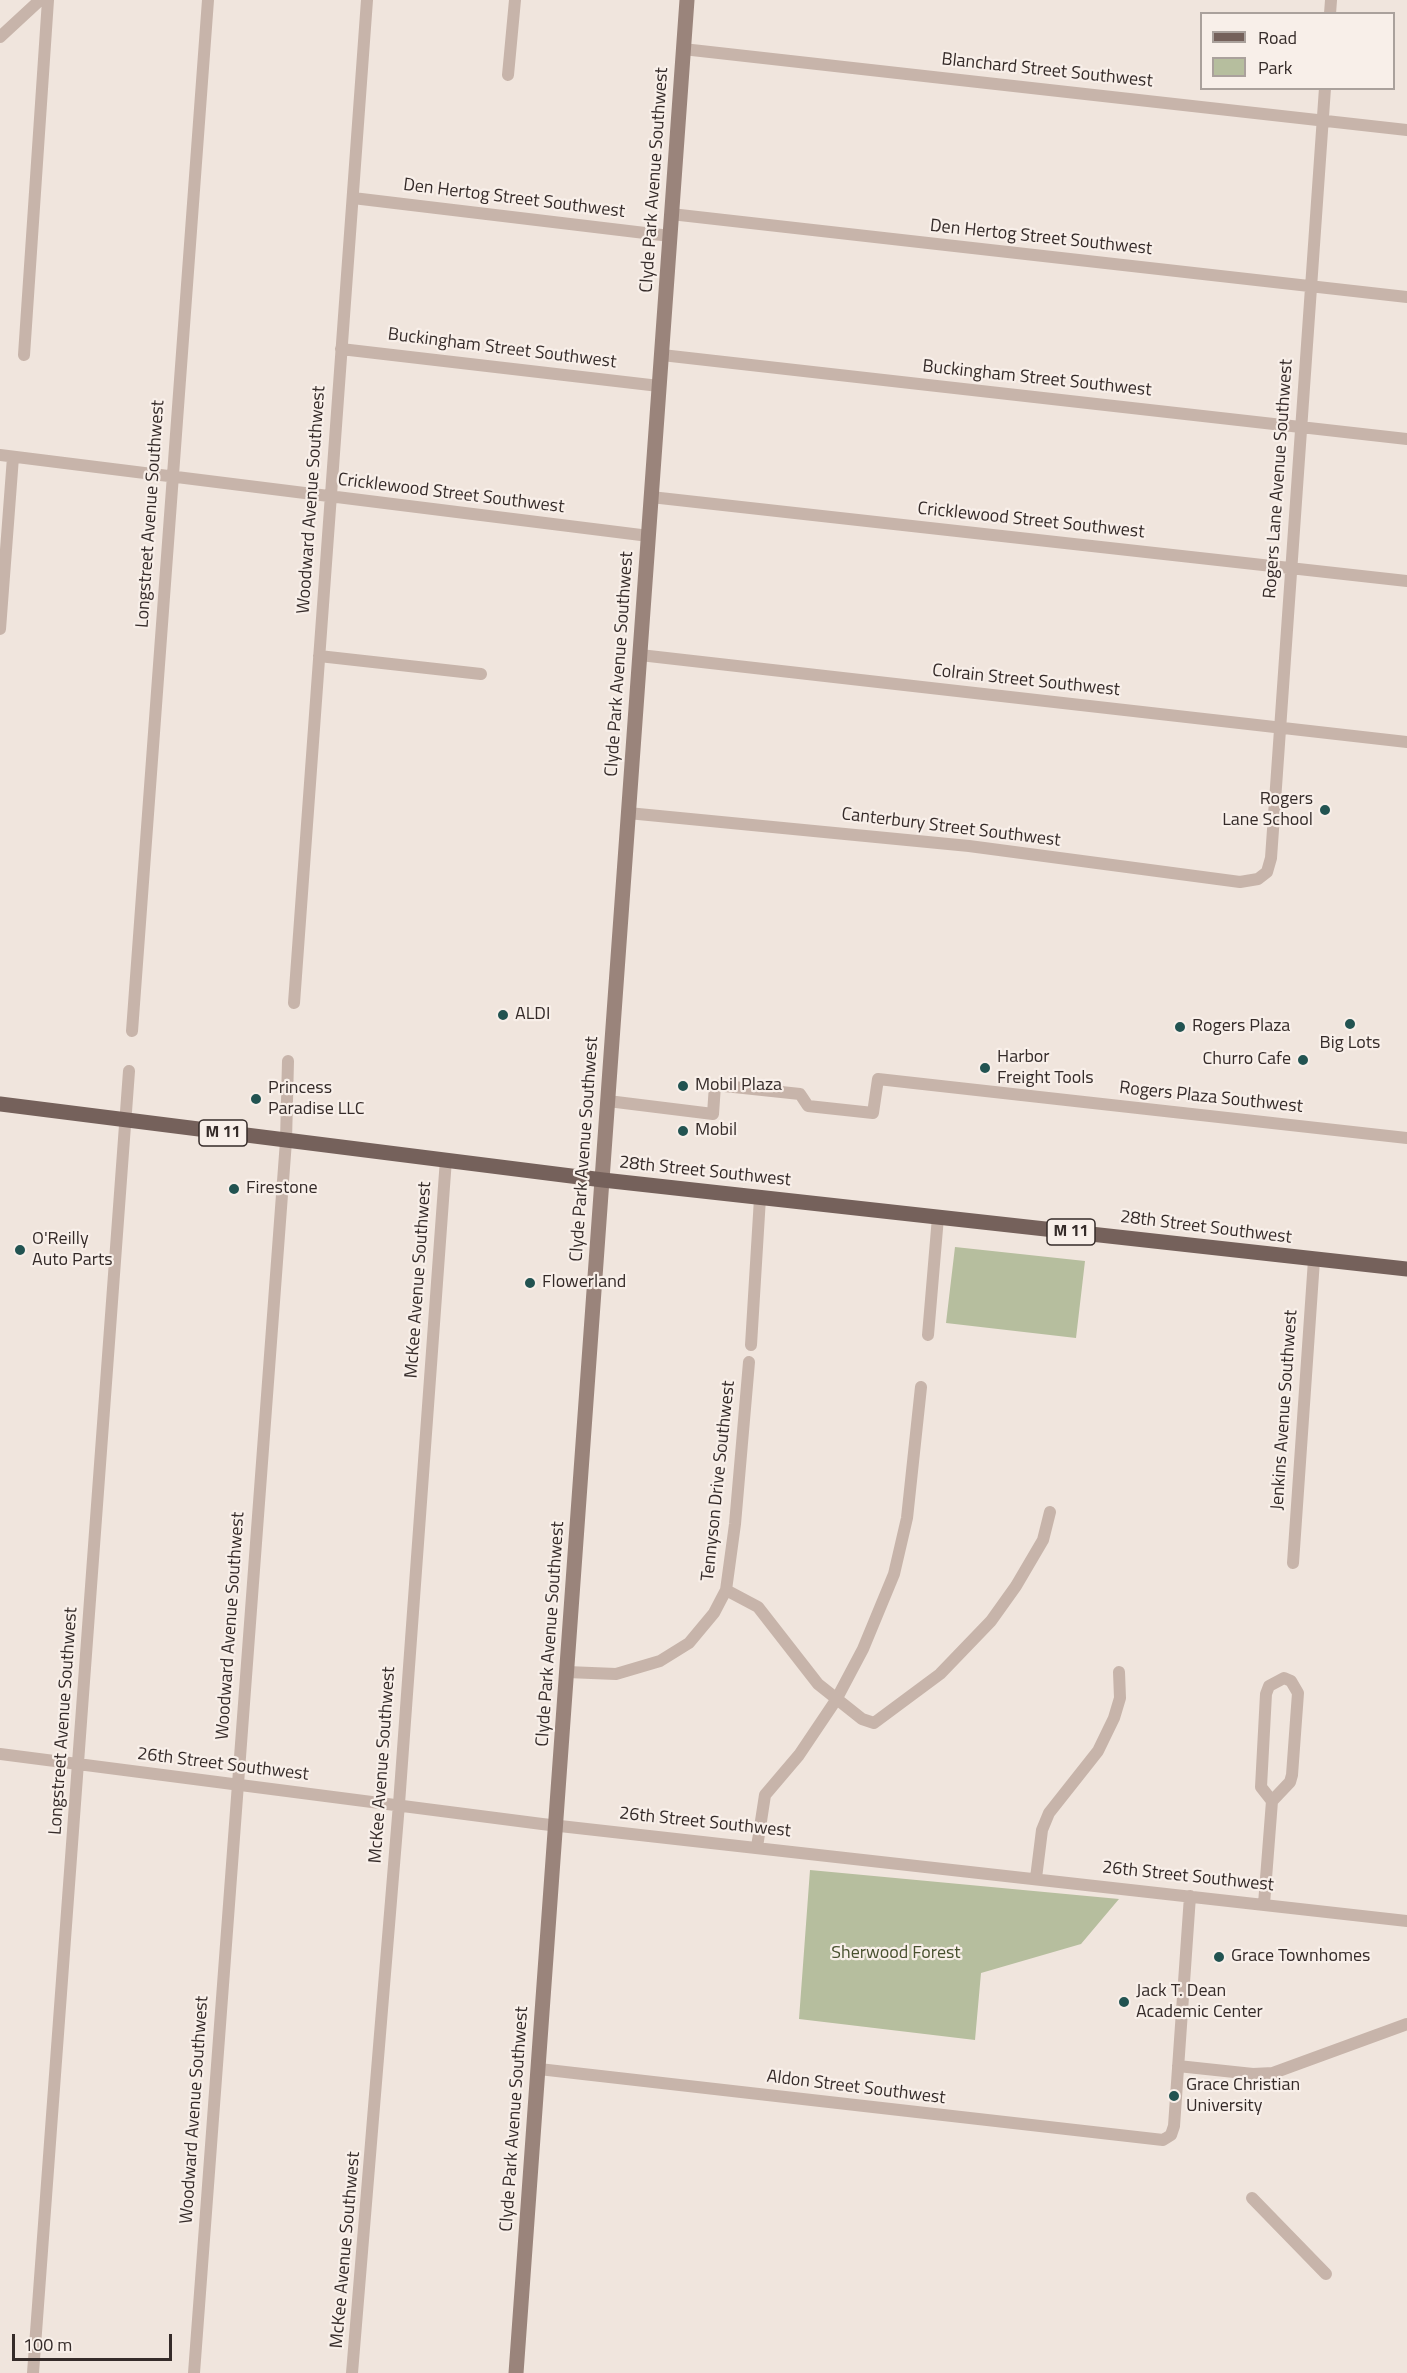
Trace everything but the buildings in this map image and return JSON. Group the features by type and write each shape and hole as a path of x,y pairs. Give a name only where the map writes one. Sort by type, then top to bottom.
{"main road":[{"name":"Clyde Park Avenue Southwest","path":"516,2373 687,0"},
{"name":"28th Street Southwest","path":"0,1104 603,1180 1407,1269"}],"street":[{"path":"0,37 40,0"},
{"path":"24,355 48,0"},
{"name":"Longstreet Avenue Southwest","path":"132,1031 208,0"},
{"name":"Woodward Avenue Southwest","path":"294,1003 367,0"},
{"path":"508,75 514,0"},
{"name":"Blanchard Street Southwest","path":"683,49 1407,130"},
{"name":"Rogers Lane Avenue Southwest","path":"1266,872 1271,858 1325,90"},
{"name":"Den Hertog Street Southwest","path":"353,198 670,236"},
{"name":"Den Hertog Street Southwest","path":"671,214 1407,297"},
{"name":"Buckingham Street Southwest","path":"341,349 659,386"},
{"name":"Buckingham Street Southwest","path":"662,355 1407,439"},
{"path":"0,629 6,456"},
{"name":"Cricklewood Street Southwest","path":"6,456 649,536"},
{"name":"Cricklewood Street Southwest","path":"651,497 1407,581"},
{"name":"Colrain Street Southwest","path":"640,655 1407,742"},
{"path":"318,656 480,674"},
{"name":"Canterbury Street Southwest","path":"628,813 969,846 1240,882 1258,879 1266,872"},
{"name":"Woodward Avenue Southwest","path":"194,2373 286,1141 288,1060"},
{"name":"Longstreet Avenue Southwest","path":"33,2373 129,1071"},
{"name":"Rogers Plaza Southwest","path":"608,1101 713,1114 715,1085 800,1094 808,1106 873,1113 878,1079 1407,1138"},
{"name":"McKee Avenue Southwest","path":"352,2373 399,1804 446,1159"},
{"path":"751,1345 760,1198"},
{"path":"928,1335 938,1217"},
{"name":"Jenkins Avenue Southwest","path":"1293,1563 1314,1260"},
{"name":"Tennyson Drive Southwest","path":"567,1672 616,1674 660,1661 688,1643 708,1622 726,1590 735,1524 749,1362"},
{"path":"757,1847 765,1795 799,1755 836,1700 863,1649 894,1574 907,1518 921,1387"},
{"path":"726,1590 758,1606 803,1669 836,1700 864,1721 876,1722 940,1674 975,1640 1003,1605 1043,1540 1050,1512"},
{"path":"1036,1878 1042,1830 1049,1813 1098,1751 1114,1718 1120,1698 1119,1672"},
{"path":"1264,1904 1272,1801 1290,1782 1292,1775 1298,1693 1292,1681 1284,1678 1269,1686 1266,1694 1261,1786 1272,1801"},
{"name":"26th Street Southwest","path":"0,1754 557,1826 1407,1921"},
{"path":"1190,1896 1178,2066 1253,2074 1273,2073 1407,2024"},
{"name":"Aldon Street Southwest","path":"539,2069 1157,2140 1169,2137 1173,2129 1178,2066"},
{"path":"1252,2198 1326,2274"}],"green space":[{"path":"955,1247 1085,1261 1076,1338 946,1323"},
{"name":"Sherwood Forest","path":"810,1870 1119,1899 1081,1944 981,1973 975,2040 799,2019"}],"place":[{"name":"Rogers Lane School","path":"1325,810"},
{"name":"ALDI","path":"503,1015"},
{"name":"Big Lots","path":"1350,1024"},
{"name":"Rogers Plaza","path":"1180,1027"},
{"name":"Churro Cafe","path":"1303,1060"},
{"name":"Harbor Freight Tools","path":"985,1068"},
{"name":"Mobil Plaza","path":"683,1086"},
{"name":"Princess Paradise LLC","path":"256,1099"},
{"name":"Mobil","path":"683,1131"},
{"name":"Firestone","path":"234,1189"},
{"name":"O'Reilly Auto Parts","path":"20,1250"},
{"name":"Flowerland","path":"530,1283"},
{"name":"Grace Townhomes","path":"1219,1957"},
{"name":"Jack T. Dean Academic Center","path":"1124,2002"},
{"name":"Grace Christian University","path":"1174,2096"}]}
